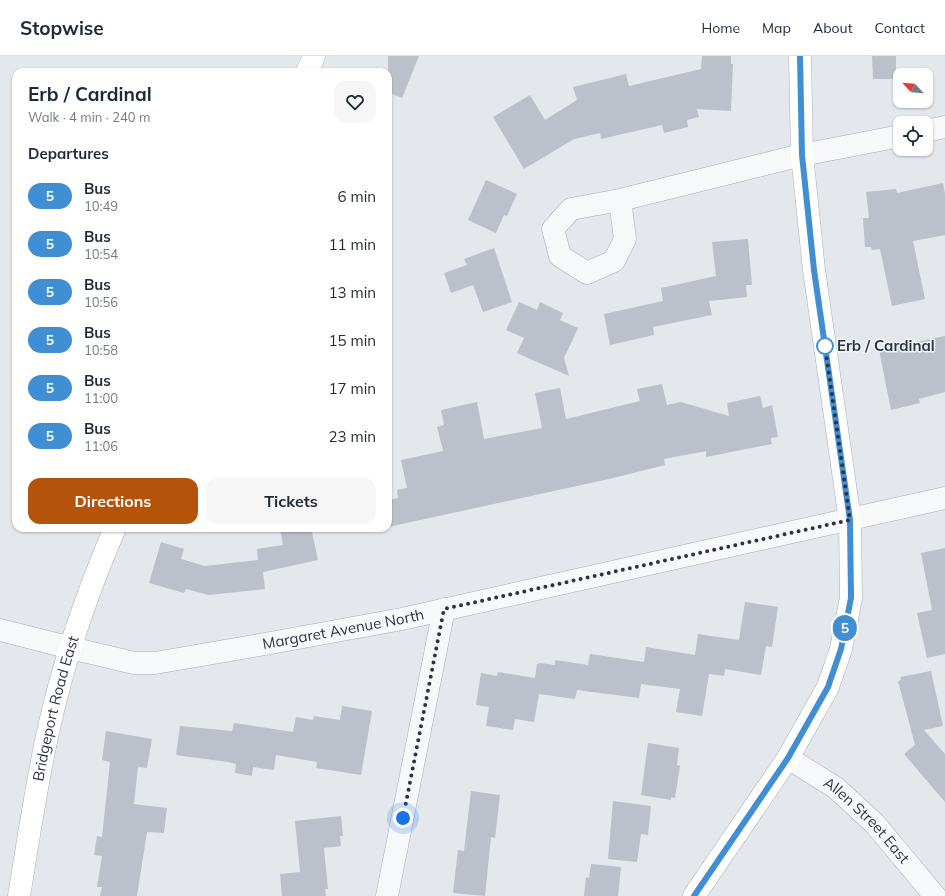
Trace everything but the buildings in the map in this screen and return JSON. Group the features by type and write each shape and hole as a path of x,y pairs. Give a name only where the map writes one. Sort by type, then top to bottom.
{"main road":[{"path":"309,68 314,56"},
{"path":"694,896 788,758 828,687 841,649 851,598 850,520 814,270 802,155 800,56"},
{"name":"Bridgeport Road East","path":"19,896 48,732 71,648 112,532"}],"street":[{"path":"933,130 945,127"},
{"path":"620,200 802,155 893,137"},
{"name":"Margaret Avenue North","path":"0,630 134,663 155,663 402,619 945,498"},
{"path":"387,896 444,609"},
{"name":"Allen Street East","path":"788,758 836,788 875,824 935,896"}],"bus line":[{"name":"5","path":"694,896 788,758 828,687 841,649 851,598 850,520 814,270 802,155 799,67 800,56"}],"place":[{"name":"Erb / Cardinal","path":"825,346"}],"route":[{"path":"403,818 444,609 850,520 825,346"}]}
